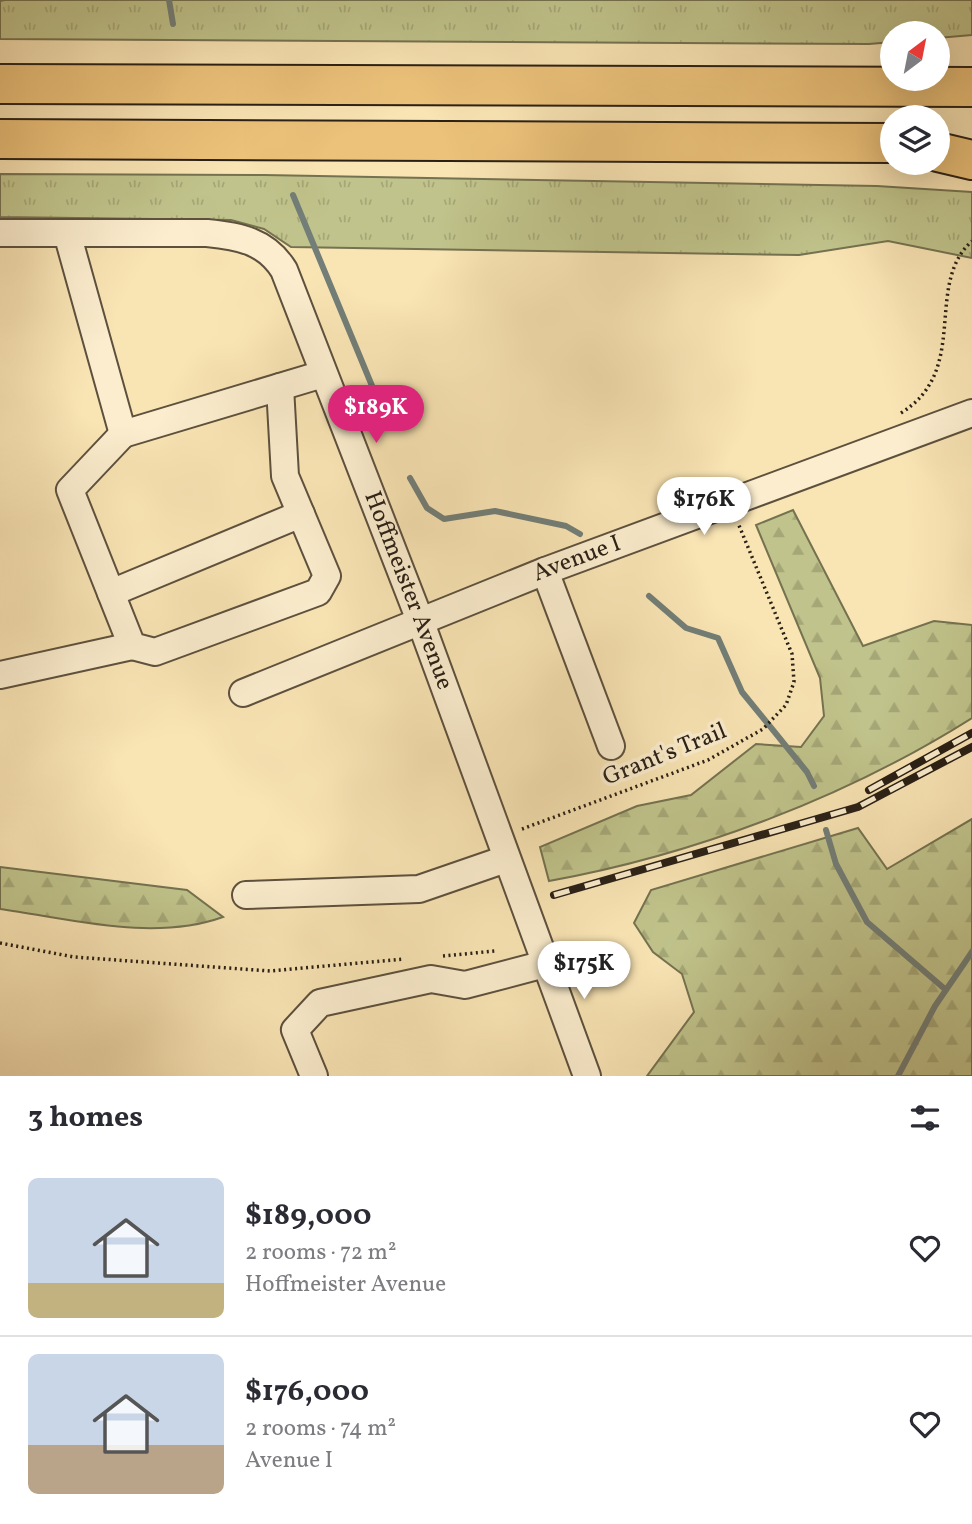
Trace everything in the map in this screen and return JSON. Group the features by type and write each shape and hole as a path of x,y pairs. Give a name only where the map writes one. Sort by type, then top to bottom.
{"highway":[{"path":"950,67 972,61"},
{"path":"0,84 880,83"},
{"path":"950,86 972,87"},
{"path":"0,139 880,143"},
{"path":"950,143 972,143"},
{"path":"950,155 972,160"}],"street":[{"name":"Hoffmeister Avenue","path":"0,233 207,233 237,236 274,254 284,271 421,623 584,1075"},
{"path":"67,233 123,433"},
{"path":"132,646 70,490 123,433 323,374"},
{"path":"0,675 70,657 132,646 155,652 318,592 327,576 285,476 280,387"},
{"name":"Avenue I","path":"243,694 545,571 972,413"},
{"path":"111,593 301,514"},
{"path":"545,571 611,746"},
{"path":"246,895 419,889 506,859"},
{"path":"314,1076 295,1030 320,1003 431,979 465,985 545,964"}],"path":[{"path":"891,419 916,404 935,379 943,344 952,274 964,248 972,242"},
{"name":"Grant's Trail","path":"517,830 708,760 763,729 786,705 794,682 792,654 730,503"},
{"path":"0,943 74,957 270,971 408,959"},
{"path":"436,957 505,950"}],"green space":[{"path":"972,0 972,35 950,37 950,21 880,21 880,43 869,44 0,39 0,1"},
{"path":"0,174 264,175 877,186 972,192 972,258 888,241 799,255 291,247 264,229 231,220 0,217"},
{"path":"793,510 863,646 934,621 972,625 972,718 874,773 768,819 659,856 549,881 540,847 637,806 691,795 756,744 801,747 824,716 820,678 756,525"},
{"path":"972,819 972,1076 647,1076 694,1012 682,974 653,952 634,923 651,890 858,828 887,869"},
{"path":"0,867 187,890 223,917 169,928 141,928 84,923 0,909"}],"waterway":[{"path":"169,0 173,24"},
{"path":"293,195 387,422"},
{"path":"410,478 427,508 444,519 495,511 566,526 580,534"},
{"path":"649,596 686,628 718,638 742,692 807,772 814,786"},
{"path":"826,830 836,864 867,922 946,990"},
{"path":"898,1076 935,1006 972,952"}],"railway":[{"path":"869,790 972,733"},
{"path":"554,895 858,807 972,747"}]}
